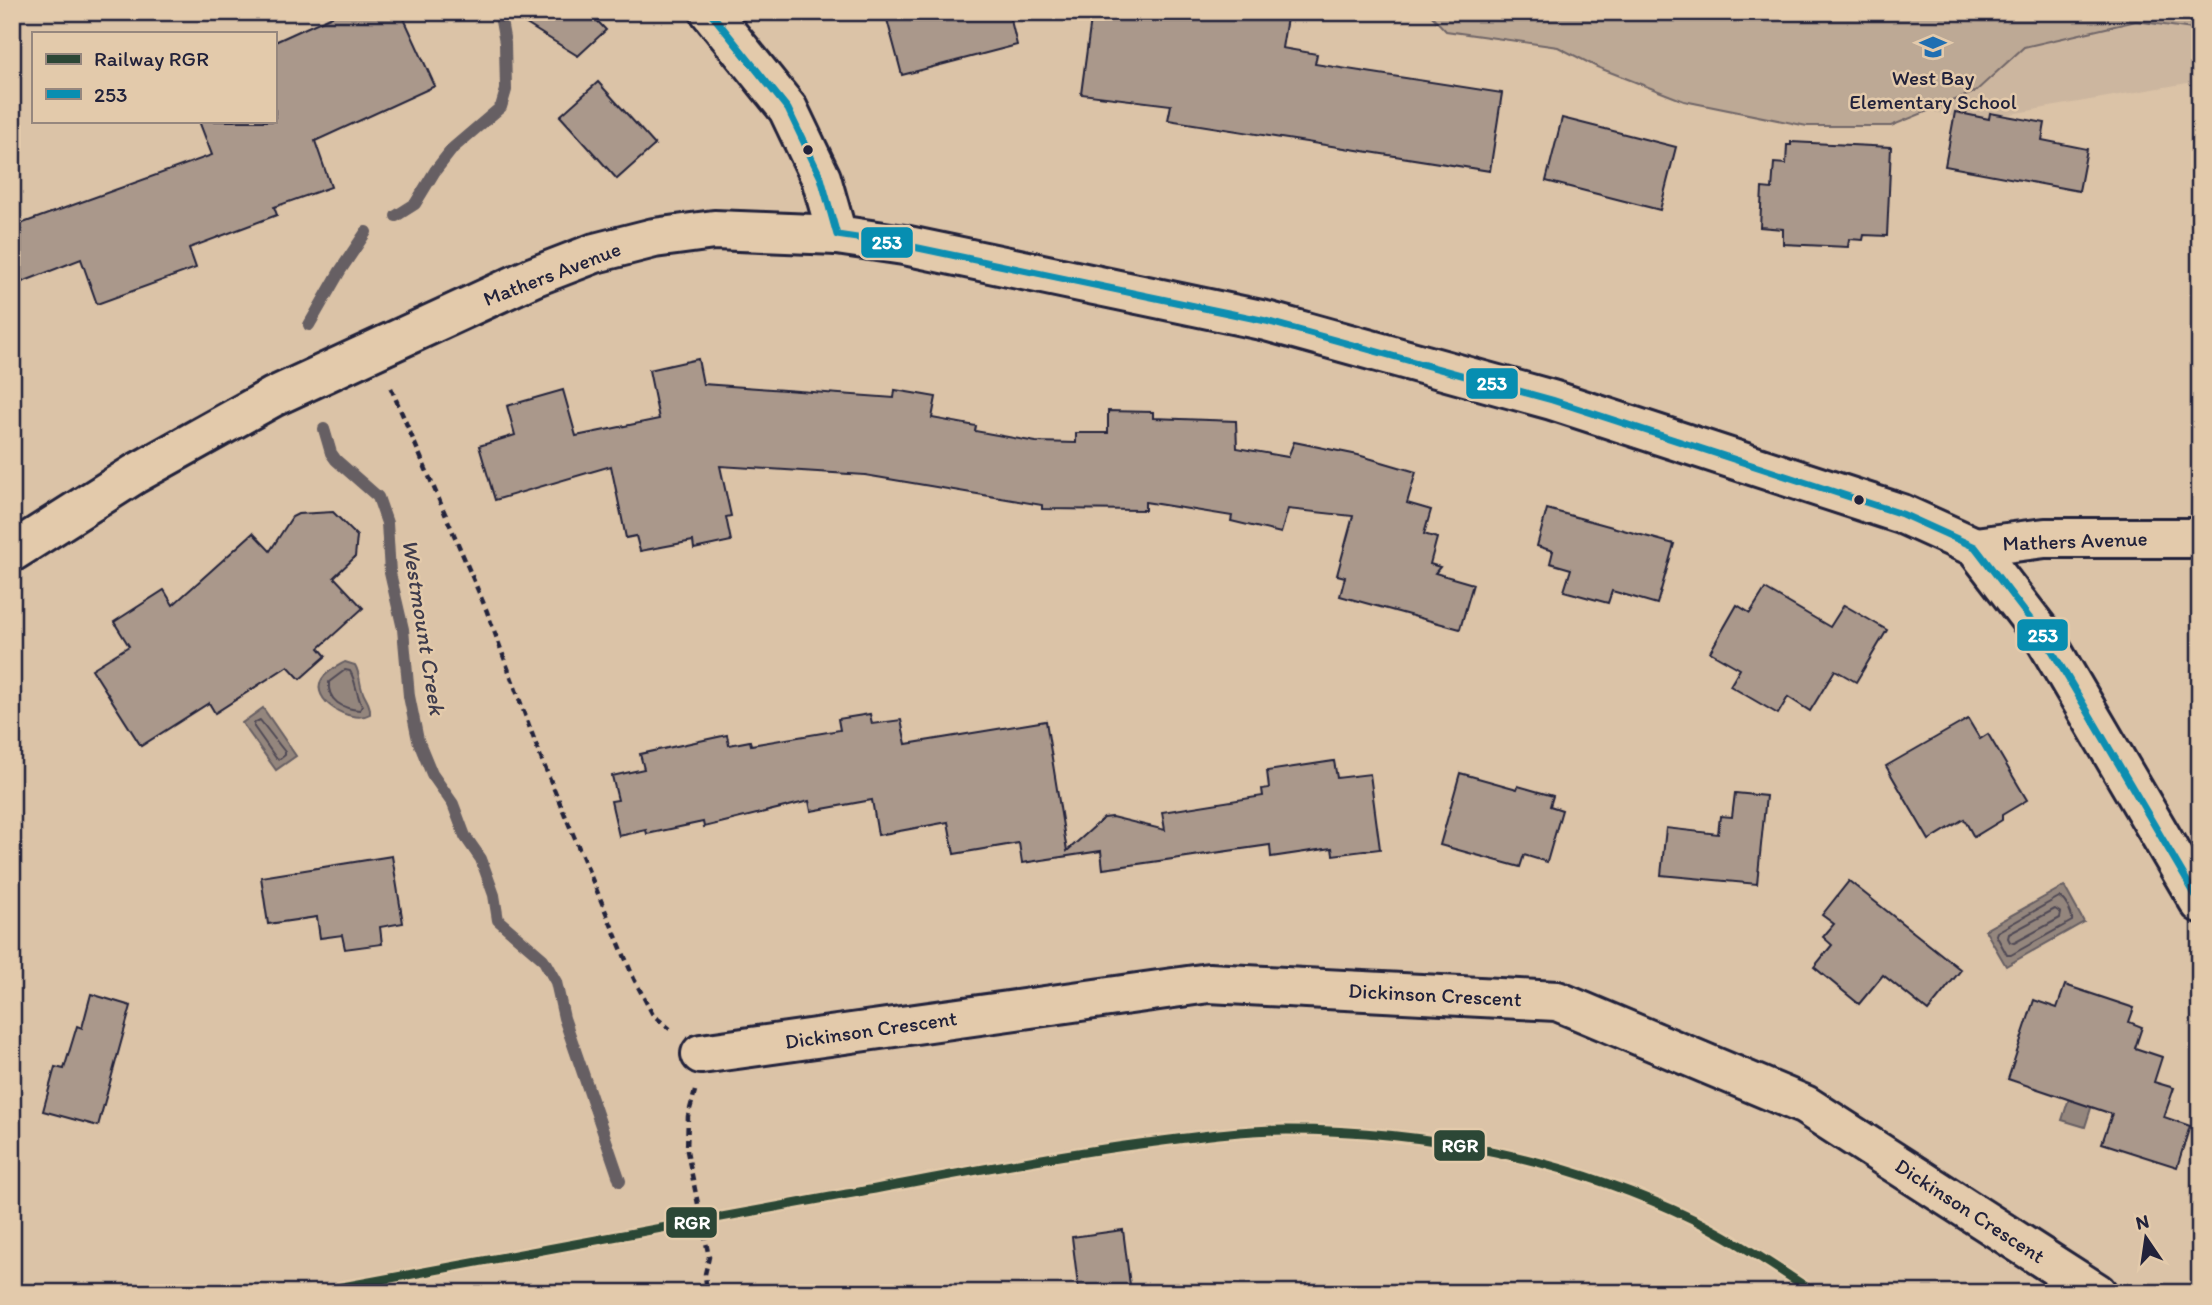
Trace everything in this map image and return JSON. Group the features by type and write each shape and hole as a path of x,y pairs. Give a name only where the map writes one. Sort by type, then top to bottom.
{"street":[{"path":"710,12 788,109 821,178 837,235"},
{"name":"Mathers Avenue","path":"12,552 135,474 273,397 533,277 595,253 654,238 714,230 837,235 904,244 1279,324 1552,400 1902,514 1975,547 2045,538 2200,538"},
{"path":"1975,547 2044,637 2200,903"},
{"name":"Dickinson Crescent","path":"701,1054 1209,983 1557,1001 1805,1105 2097,1293"}],"path":[{"path":"375,350 486,608 541,758 634,979 653,1015 701,1054 697,1085 688,1116 687,1151 709,1256 705,1274 707,1293"}],"shaded area":[{"name":"West Bay Elementary School","path":"1428,12 2200,12 2200,30 2136,21 2024,47 1975,92 1891,126 1807,126 1684,101 1597,67 1558,47 1446,31"},
{"name":"West Bay Elementary School","path":"1538,12 2186,12 2199,81 1970,121"}],"water":[{"path":"345,662 357,668 370,714 362,717 343,713 326,702 321,695 322,679"},
{"path":"263,708 296,756 276,770 242,723"},
{"path":"2064,886 2084,922 2006,966 1985,930"},
{"path":"2075,1080 2098,1086 2085,1127 2062,1120"}],"building":[{"path":"341,12 401,12 435,86 315,141 331,187 274,207 277,215 189,248 196,268 97,304 81,259 12,286 12,227 212,155 199,122 276,122 276,42"},
{"path":"507,12 589,12 606,30 578,56"},
{"path":"885,12 1009,12 1017,45 902,75"},
{"path":"1092,12 1254,12 1287,18 1282,48 1317,54 1315,64 1502,93 1490,171 1168,120 1171,105 1081,94"},
{"path":"598,82 655,145 617,179 560,116"},
{"path":"1955,112 1989,119 1990,113 2045,123 2042,140 2087,149 2079,191 1945,166"},
{"path":"1562,118 1676,147 1660,210 1546,181"},
{"path":"1791,142 1891,147 1887,236 1864,235 1863,240 1849,239 1848,247 1783,244 1783,229 1760,227 1762,188 1772,189 1774,163 1786,164 1787,145 1791,145"},
{"path":"698,359 703,384 894,398 895,390 936,397 932,418 976,426 975,431 1036,442 1076,443 1076,433 1108,433 1108,411 1153,412 1153,418 1236,421 1237,448 1288,457 1294,442 1358,455 1416,472 1407,503 1431,510 1424,534 1437,538 1430,564 1440,567 1435,573 1473,584 1460,629 1340,596 1345,577 1337,575 1353,516 1288,509 1281,533 1231,521 1232,516 1145,502 1145,510 1042,509 1042,505 865,475 720,466 731,516 726,517 731,541 694,549 693,541 640,551 636,536 626,538 611,466 495,500 479,446 515,435 507,406 563,390 576,436 659,419 649,370"},
{"path":"1547,509 1674,544 1657,604 1612,591 1608,603 1564,591 1571,569 1550,563 1553,551 1537,546"},
{"path":"333,512 357,536 355,557 334,577 363,608 319,648 326,656 300,679 288,666 215,713 209,703 141,746 92,669 129,646 114,622 164,590 173,605 253,533 270,551 292,517 298,514"},
{"path":"1765,589 1830,627 1844,605 1887,630 1856,682 1835,670 1810,711 1788,697 1778,714 1730,686 1740,669 1710,652 1737,605 1750,613"},
{"path":"870,714 872,724 901,720 906,744 1046,721 1067,851 1104,818 1112,817 1165,830 1162,812 1263,796 1262,789 1269,788 1267,771 1334,761 1337,778 1370,774 1380,849 1333,855 1332,848 1271,857 1270,845 1103,869 1101,851 1022,863 1019,843 954,854 948,822 878,835 872,800 811,811 809,801 704,827 703,822 647,834 646,830 619,836 611,801 618,800 612,776 644,769 640,754 727,735 729,745 750,741 751,745 840,730 838,719"},
{"path":"1968,719 1980,739 1988,734 2027,800 1974,837 1964,819 1929,840 1886,766"},
{"path":"1460,773 1553,796 1550,806 1562,810 1547,862 1524,855 1520,867 1440,845"},
{"path":"1735,793 1766,796 1757,884 1661,875 1666,828 1718,834 1720,816 1732,817"},
{"path":"392,856 403,923 380,927 382,944 345,949 342,935 320,938 317,917 268,924 261,877"},
{"path":"1849,881 1961,970 1928,1011 1883,975 1859,1004 1814,967 1832,945 1823,937 1834,924 1822,915"},
{"path":"2065,985 2134,1008 2129,1022 2142,1027 2135,1048 2162,1057 2154,1082 2174,1088 2164,1117 2190,1126 2177,1167 2102,1143 2112,1114 2008,1079 2034,1000 2057,1008"},
{"path":"91,994 131,1006 98,1126 43,1111 55,1067 64,1069 77,1026 82,1028"},
{"path":"1123,1230 1131,1293 1079,1293 1072,1237"}],"waterway":[{"name":"Westmount Creek","path":"396,216 415,204 453,148 501,107 506,90 505,43 497,12"},
{"name":"Westmount Creek","path":"309,325 366,232"},
{"name":"Westmount Creek","path":"324,429 331,453 378,497 387,523 390,573 403,629 409,696 418,740 432,774 453,804 465,836 481,859 494,895 498,920 543,959 556,982 564,1018 620,1181"}],"rail line":[{"name":"RGR","path":"310,1293 1035,1160 1199,1136 1287,1130 1340,1131 1444,1142 1496,1152 1597,1180 1695,1220 1741,1245 1815,1293"}],"transit line":[{"name":"253","path":"710,12 788,109 821,178 837,235 904,245 1266,321 1552,400 1902,514 1975,547 2044,637 2200,903"}],"place":[{"name":"West Bay Elementary School","path":"1933,47"}]}
